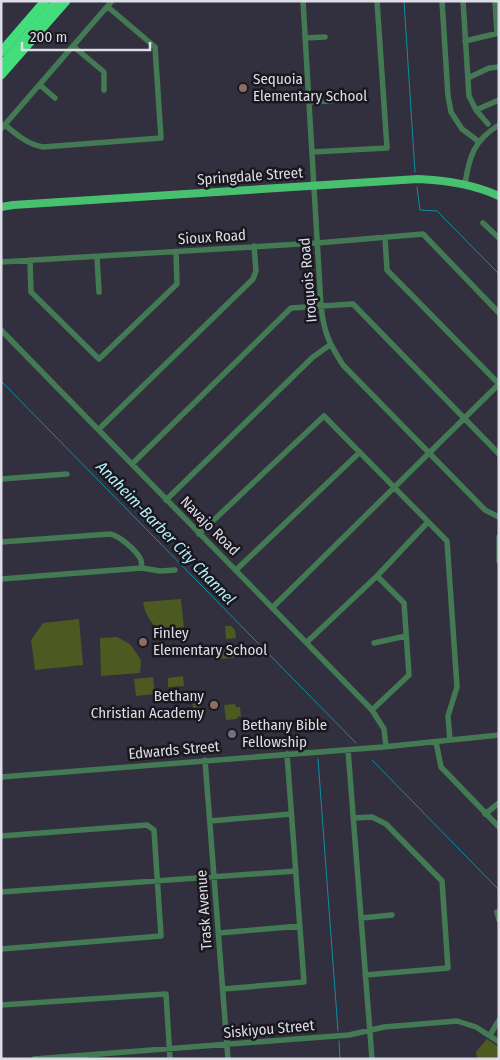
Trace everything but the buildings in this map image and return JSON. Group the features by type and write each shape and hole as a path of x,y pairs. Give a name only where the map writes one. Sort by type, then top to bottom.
{"highway":[{"path":"1,43 37,1"},
{"path":"1,52 45,1"},
{"path":"1,66 57,1"},
{"path":"1,76 66,1"}],"main road":[{"name":"Springdale Street","path":"1,208 13,205 418,179 465,184 499,196"}],"street":[{"path":"108,7 155,47 161,138 43,147 32,145 3,127 112,1"},
{"name":"Iroquois Road","path":"303,1 321,306 324,327 330,345 343,365 485,510 499,517"},
{"path":"312,152 387,148 377,1"},
{"path":"442,1 448,96 451,112 462,129 478,141"},
{"path":"462,1 470,96 476,110 488,124"},
{"path":"466,41 498,33 495,1"},
{"path":"305,38 325,37"},
{"path":"73,46 104,72 104,90"},
{"path":"468,78 489,68 499,66"},
{"path":"40,85 55,98"},
{"path":"476,110 499,100"},
{"path":"309,102 331,101"},
{"path":"465,184 468,162 478,141 499,125"},
{"path":"483,223 499,238"},
{"name":"Sioux Road","path":"1,262 317,243 424,234 499,313"},
{"path":"272,608 499,384 386,270 385,237"},
{"path":"99,429 254,277 256,271 254,246"},
{"path":"30,260 31,292 99,359 177,284 176,252"},
{"path":"97,257 99,292"},
{"path":"132,464 291,308 353,304 499,454"},
{"name":"Navajo Road","path":"1,330 372,710 384,729 386,747"},
{"path":"166,500 313,356 330,345"},
{"path":"200,534 324,416 447,541 457,687 448,716 450,740"},
{"path":"236,570 360,452"},
{"path":"1,479 67,474"},
{"path":"307,642 378,576 428,522"},
{"path":"1,542 110,534 120,538 131,549 141,561 142,568"},
{"path":"499,537 499,561"},
{"path":"1,579 142,568 160,571 175,570"},
{"path":"372,710 409,675 404,603 378,576"},
{"path":"374,643 406,636"},
{"name":"Edwards Street","path":"1,777 386,747 499,735"},
{"path":"436,742 441,767 499,827"},
{"path":"348,750 372,1059"},
{"path":"223,989 304,982 287,754"},
{"name":"Trask Avenue","path":"205,760 228,1059"},
{"path":"485,814 499,803"},
{"path":"210,820 291,814"},
{"path":"353,818 372,817 386,824 442,881 448,968 365,975"},
{"path":"1,836 152,827 154,830 161,936 1,949"},
{"path":"1,892 296,871"},
{"path":"497,912 499,920"},
{"path":"361,918 392,915"},
{"path":"219,933 300,926"},
{"path":"1,1005 166,994 170,1059"},
{"path":"490,1035 499,1020"},
{"name":"Siskiyou Street","path":"34,1059 349,1035 384,1027 457,1022 476,1027 499,1042"}],"green space":[{"path":"181,599 185,637 169,635 157,628 148,617 143,602"},
{"path":"79,619 83,665 35,670 31,640 43,623"},
{"path":"225,626 231,626 235,630 236,638 226,639"},
{"path":"117,637 130,644 141,660 140,673 101,676 100,638"},
{"path":"234,648 234,658 216,659 216,649"},
{"path":"183,676 184,686 168,687 168,678"},
{"path":"153,677 155,694 136,696 134,679"},
{"path":"191,692 198,692 201,722 195,722"},
{"path":"235,704 236,707 240,707 241,716 237,717 237,719 226,720 224,705"},
{"path":"487,1039 499,1047 499,1059 477,1059 476,1052"}],"waterway":[{"path":"404,1 415,172"},
{"path":"417,187 420,210 437,211 499,274"},
{"name":"Anaheim-Barber City Channel","path":"1,381 356,743"},
{"path":"318,759 338,1031"},
{"name":"Anaheim-Barber City Channel","path":"372,760 499,890"},
{"path":"339,1041 340,1059"}],"place":[{"name":"Sequoia Elementary School","path":"243,88"},
{"name":"Finley Elementary School","path":"143,642"},
{"name":"Bethany Christian Academy","path":"214,705"},
{"name":"Bethany Bible Fellowship","path":"232,734"}]}
